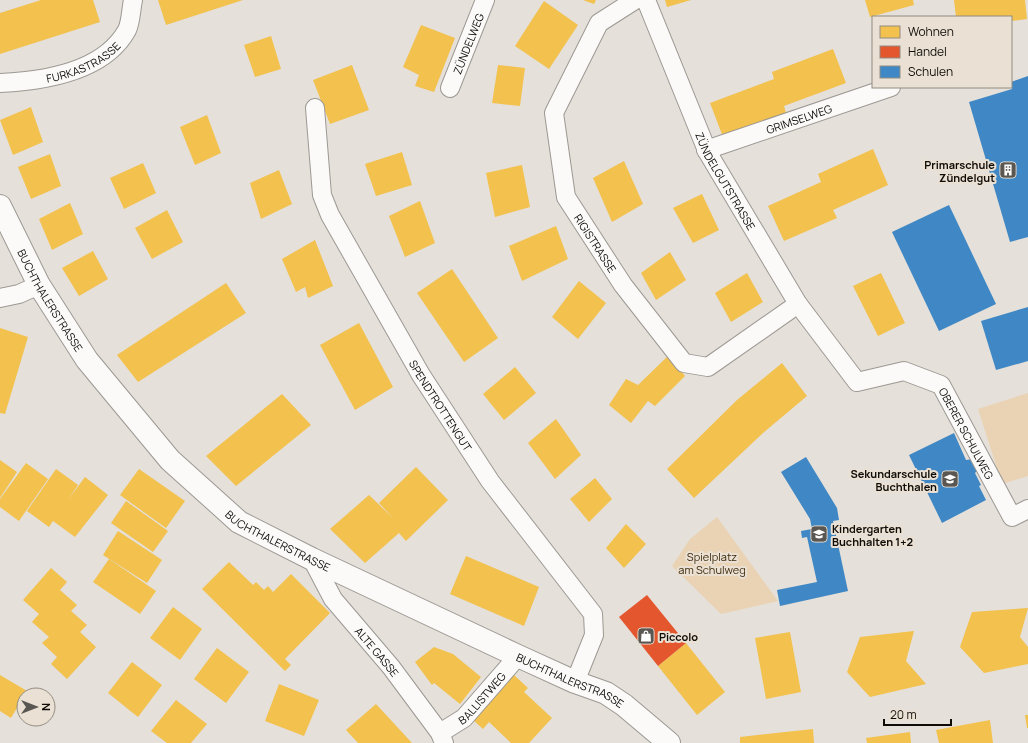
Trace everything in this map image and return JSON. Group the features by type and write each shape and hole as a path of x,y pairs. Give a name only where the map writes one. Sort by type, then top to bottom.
{"street":[{"name":"FURKASTRASSE","path":"0,83 29,82 81,68 108,54 127,29 133,0"},
{"name":"ZÜNDELWEG","path":"450,88 485,0"},
{"name":"RIGISTRASSE","path":"635,0 599,22 554,113 566,197 623,285 684,363 708,367 798,304"},
{"name":"ZÜNDELGUTSTRASSE","path":"646,0 706,150 798,304 832,348"},
{"name":"GRIMSELWEG","path":"706,150 888,88"},
{"name":"SPENDTROTTENGUT","path":"315,108 322,195 330,215 420,375 490,481 593,614 594,635 575,682"},
{"name":"BUCHTHALERSTRASSE","path":"0,206 39,285 87,360 170,460 239,522 312,559 518,656 575,682 606,693 624,704 669,743"},
{"path":"0,298 19,294 39,285"},
{"name":"OBERER SCHULWEG","path":"832,348 857,382 904,371 941,385 1012,517 1028,509"},
{"name":"ALTE GASSE","path":"312,559 333,599 391,667 442,738"},
{"name":"BALLISTWEG","path":"442,738 464,718 518,656"}],"green space":[{"path":"1028,393 1028,476 1002,484 978,409"},
{"name":"Spielplatz am Schulweg","path":"717,517 778,601 721,614 672,566 690,539"}],"building: Wohnen":[{"path":"41,0 93,0 100,22 0,54 0,13"},
{"path":"158,0 243,0 166,25"},
{"path":"583,0 596,0 594,4"},
{"path":"665,0 691,0 667,7"},
{"path":"865,0 913,0 914,5 870,17"},
{"path":"954,0 1025,0 1027,19 1012,21 1012,16 956,16"},
{"path":"544,1 578,25 549,69 515,46"},
{"path":"421,25 455,38 434,92 415,86 419,75 403,67"},
{"path":"271,36 281,69 255,77 244,45"},
{"path":"833,49 846,83 784,106 786,113 723,137 710,103 774,79 772,72"},
{"path":"352,65 369,110 330,124 313,80"},
{"path":"498,65 525,68 520,106 492,103"},
{"path":"31,107 43,142 13,155 0,120"},
{"path":"207,115 221,153 195,165 180,127"},
{"path":"873,149 888,185 833,210 837,218 784,241 768,206 821,182 818,174"},
{"path":"402,152 412,185 376,196 365,164"},
{"path":"50,154 61,186 31,199 18,167"},
{"path":"624,161 643,204 612,222 593,178"},
{"path":"143,163 156,193 124,209 110,178"},
{"path":"522,165 530,207 495,217 486,173"},
{"path":"279,170 292,204 261,219 250,183"},
{"path":"702,194 719,230 693,243 673,208"},
{"path":"420,201 435,243 405,257 389,216"},
{"path":"70,203 83,234 52,250 39,219"},
{"path":"167,210 183,242 152,259 135,228"},
{"path":"556,226 568,259 522,281 509,246"},
{"path":"315,240 333,286 308,298 305,287 296,292 282,259"},
{"path":"93,251 108,279 79,296 62,268"},
{"path":"670,252 686,280 656,300 641,273"},
{"path":"452,269 498,338 464,362 417,293"},
{"path":"747,273 763,302 731,322 715,293"},
{"path":"881,273 905,323 878,336 853,286"},
{"path":"579,281 606,303 578,339 552,317"},
{"path":"226,283 246,313 138,382 117,355"},
{"path":"359,323 393,387 355,410 320,345"},
{"path":"0,328 28,337 5,414 0,413"},
{"path":"669,355 685,376 655,406 648,401 631,423 609,405 626,379 638,385"},
{"path":"782,363 807,396 763,433 694,498 667,469 737,400"},
{"path":"515,367 536,393 504,420 483,394"},
{"path":"282,394 311,425 236,486 206,456"},
{"path":"556,419 581,455 555,479 528,443"},
{"path":"0,460 17,472 0,498"},
{"path":"26,463 48,479 19,521 0,507 0,499"},
{"path":"416,467 448,500 406,541 399,533 365,563 330,529 369,495 393,518 379,503"},
{"path":"56,469 78,485 68,500 85,477 108,495 75,537 53,521 49,527 27,511"},
{"path":"139,469 185,501 166,528 120,495"},
{"path":"595,478 612,499 589,522 570,499"},
{"path":"126,501 168,531 153,552 111,523"},
{"path":"626,524 646,544 624,568 606,548"},
{"path":"118,531 162,560 147,583 103,555"},
{"path":"466,556 539,587 524,626 450,594"},
{"path":"109,559 156,591 140,614 93,582"},
{"path":"229,562 253,585 256,582 264,590 268,586 273,592 291,574 330,613 285,659 291,665 285,671 202,589"},
{"path":"51,568 67,582 60,590 77,605 71,611 87,625 80,632 96,647 67,679 51,664 57,657 42,643 49,637 32,622 39,614 23,600"},
{"path":"173,607 202,629 180,660 150,638"},
{"path":"1028,608 1020,637 1028,647 1028,664 984,673 960,647 972,612"},
{"path":"914,631 906,661 926,684 870,697 847,672 860,637"},
{"path":"790,632 801,692 766,699 755,638"},
{"path":"686,643 725,692 697,715 658,666"},
{"path":"434,647 453,654 481,677 460,704 434,683 432,685 415,662"},
{"path":"217,648 249,672 226,703 194,679"},
{"path":"132,662 162,685 138,717 108,693"},
{"path":"0,675 20,687 16,687 16,710 11,718 0,711"},
{"path":"514,675 528,688 524,692 552,718 529,743 511,743 489,722 483,729 473,720"},
{"path":"279,684 319,700 304,736 265,721"},
{"path":"176,700 207,724 191,743 167,743 151,731"},
{"path":"376,704 412,743 358,743 346,730"},
{"path":"1025,715 1028,715 1028,728 1027,728"},
{"path":"990,720 993,743 939,743 936,730"},
{"path":"813,729 814,743 740,743 740,737"},
{"path":"910,732 911,743 867,743 866,738"}],"building: Handel":[{"path":"647,595 686,643 658,666 619,617"}],"building: Schulen":[{"name":"Primarschule Zündelgut","path":"1028,76 1028,237 1010,242 969,102 1012,89 1012,82"},
{"path":"949,205 996,304 939,331 892,232"},
{"path":"1028,307 1028,361 996,370 981,321"},
{"name":"Sekundarschule Buchthalen","path":"954,433 966,460 973,459 977,471 975,473 981,485 979,486 986,500 942,523 909,455"},
{"name":"Kindergarten Buchhalten 1+2","path":"806,457 837,508 839,520 833,521 848,591 780,606 777,590 817,582 807,537 802,538 801,531 812,529 810,519 781,472"}],"place":[{"name":"Primarschule Zündelgut","path":"1008,170"},
{"name":"Sekundarschule Buchthalen","path":"950,479"},
{"name":"Kindergarten Buchhalten 1+2","path":"819,534"},
{"name":"Piccolo","path":"646,636"}]}
